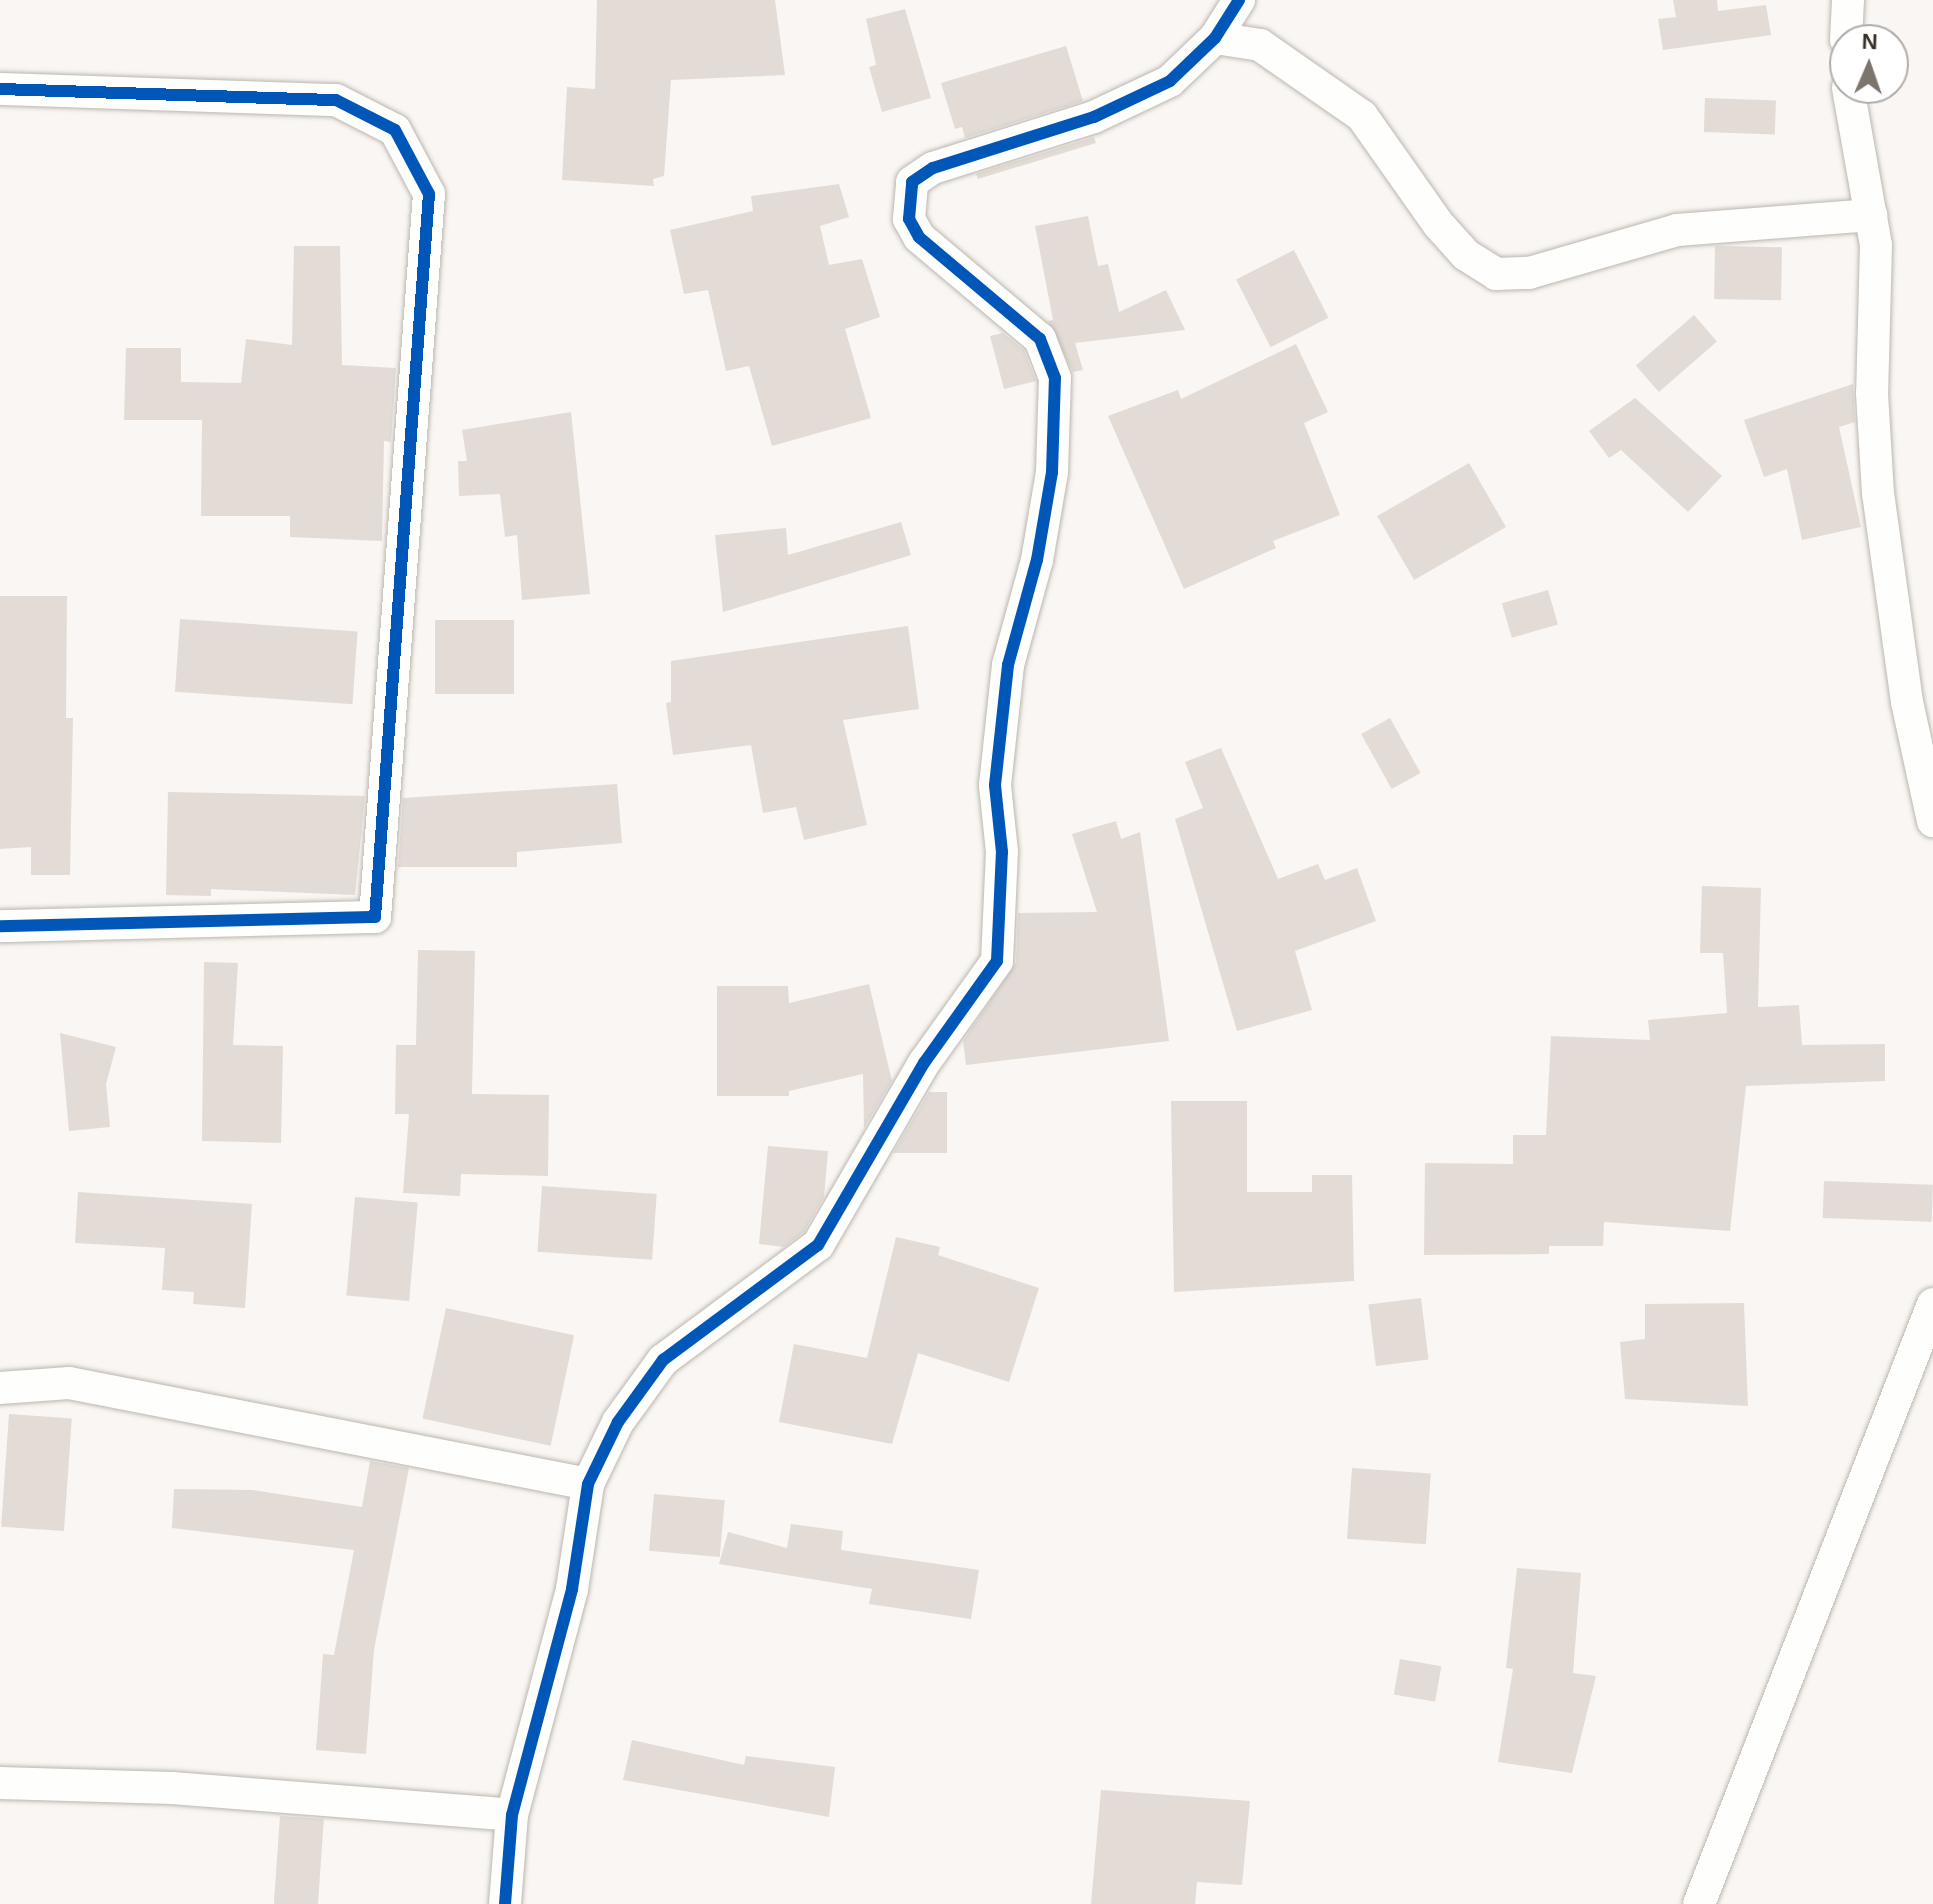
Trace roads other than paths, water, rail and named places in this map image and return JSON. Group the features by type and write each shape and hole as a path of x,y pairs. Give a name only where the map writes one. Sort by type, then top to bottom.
{"street":[{"path":"505,1904 512,1815 572,1589 588,1484 618,1422 663,1360 818,1245 924,1063 997,961 1003,926 995,785 1008,665 1037,560 1052,472 1055,378 1040,339 919,237 909,219 912,182 933,168 1036,139 1135,100 1170,81 1215,38 1239,0"},
{"path":"1239,0 1260,45"},
{"path":"1847,24 1848,0"},
{"path":"1215,38 1260,45 1362,116 1439,225 1466,255 1496,274 1529,273 1692,227 1871,215"},
{"path":"0,89 336,100 395,130 429,194 375,917 0,926"},
{"path":"1851,104 1871,215 1878,493 1907,702 1933,821"},
{"path":"1699,1904 1929,1325"},
{"path":"0,1388 69,1383 588,1484"},
{"path":"0,1783 172,1788 512,1815"}]}
